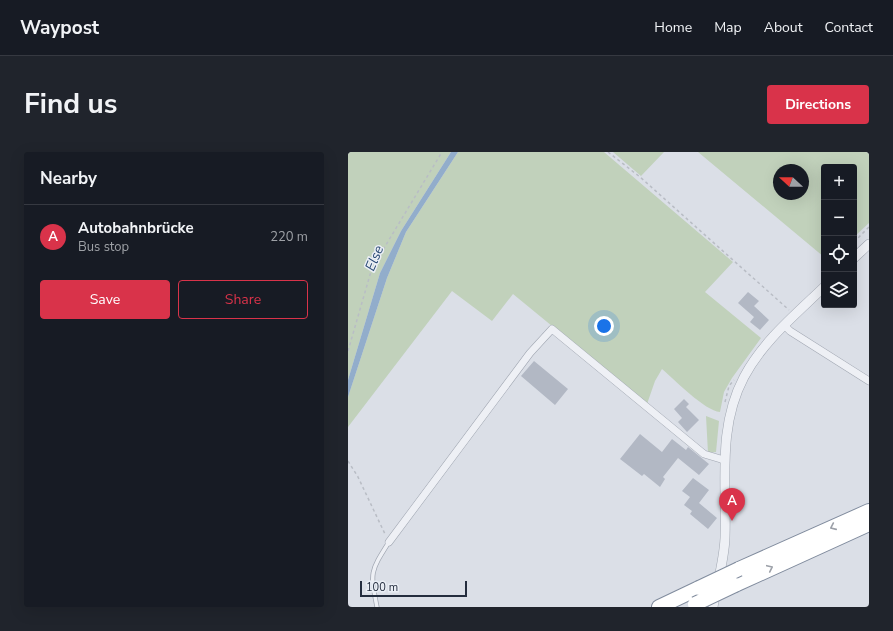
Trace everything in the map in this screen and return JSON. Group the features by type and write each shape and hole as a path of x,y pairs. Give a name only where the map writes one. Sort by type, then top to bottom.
{"highway":[{"path":"659,607 739,569 869,511"},
{"path":"692,605 869,524"}],"street":[{"path":"857,255 869,244"},
{"path":"713,607 724,546 724,460 729,419 741,383 767,342 821,290"},
{"path":"784,325 790,331 869,381"},
{"path":"389,542 530,352 552,329 704,454 724,460"}],"lane":[{"path":"377,607 372,582 373,568 389,542"}],"path":[{"path":"348,351 372,268 442,152"},
{"path":"608,152 645,183 793,316"},
{"path":"857,239 869,227"},
{"path":"348,462 358,477 389,542"}],"green space":[{"path":"348,152 451,152 401,231 380,273 348,380"},
{"path":"458,152 604,152 733,262 705,292 761,338 732,378 724,392 720,412 698,401 662,369 655,381 647,404 513,294 492,321 452,291 348,427 348,397 387,278 406,232"},
{"path":"613,152 664,152 641,176"},
{"path":"698,152 869,152 869,223 857,234 857,164 821,164 821,254"},
{"path":"706,416 719,421 716,452 708,453"}],"water":[{"path":"451,152 458,152 406,232 387,278 348,397 348,380 380,273 401,231"}],"building":[{"path":"748,292 759,301 754,306 769,320 760,330 750,322 754,317 738,303"},
{"path":"534,361 568,389 555,405 521,376"},
{"path":"684,399 689,404 686,407 699,420 687,432 678,422 682,418 674,409"},
{"path":"640,434 662,452 672,439 686,450 688,447 709,464 699,475 678,458 663,477 665,479 660,487 644,474 642,476 620,459"},
{"path":"693,478 709,490 699,503 717,518 708,529 690,514 692,511 684,505 690,497 682,491"}],"place":[{"name":"Autobahnbrücke","path":"732,521"}],"water label":[{"name":"Else","path":"374,258"}]}
